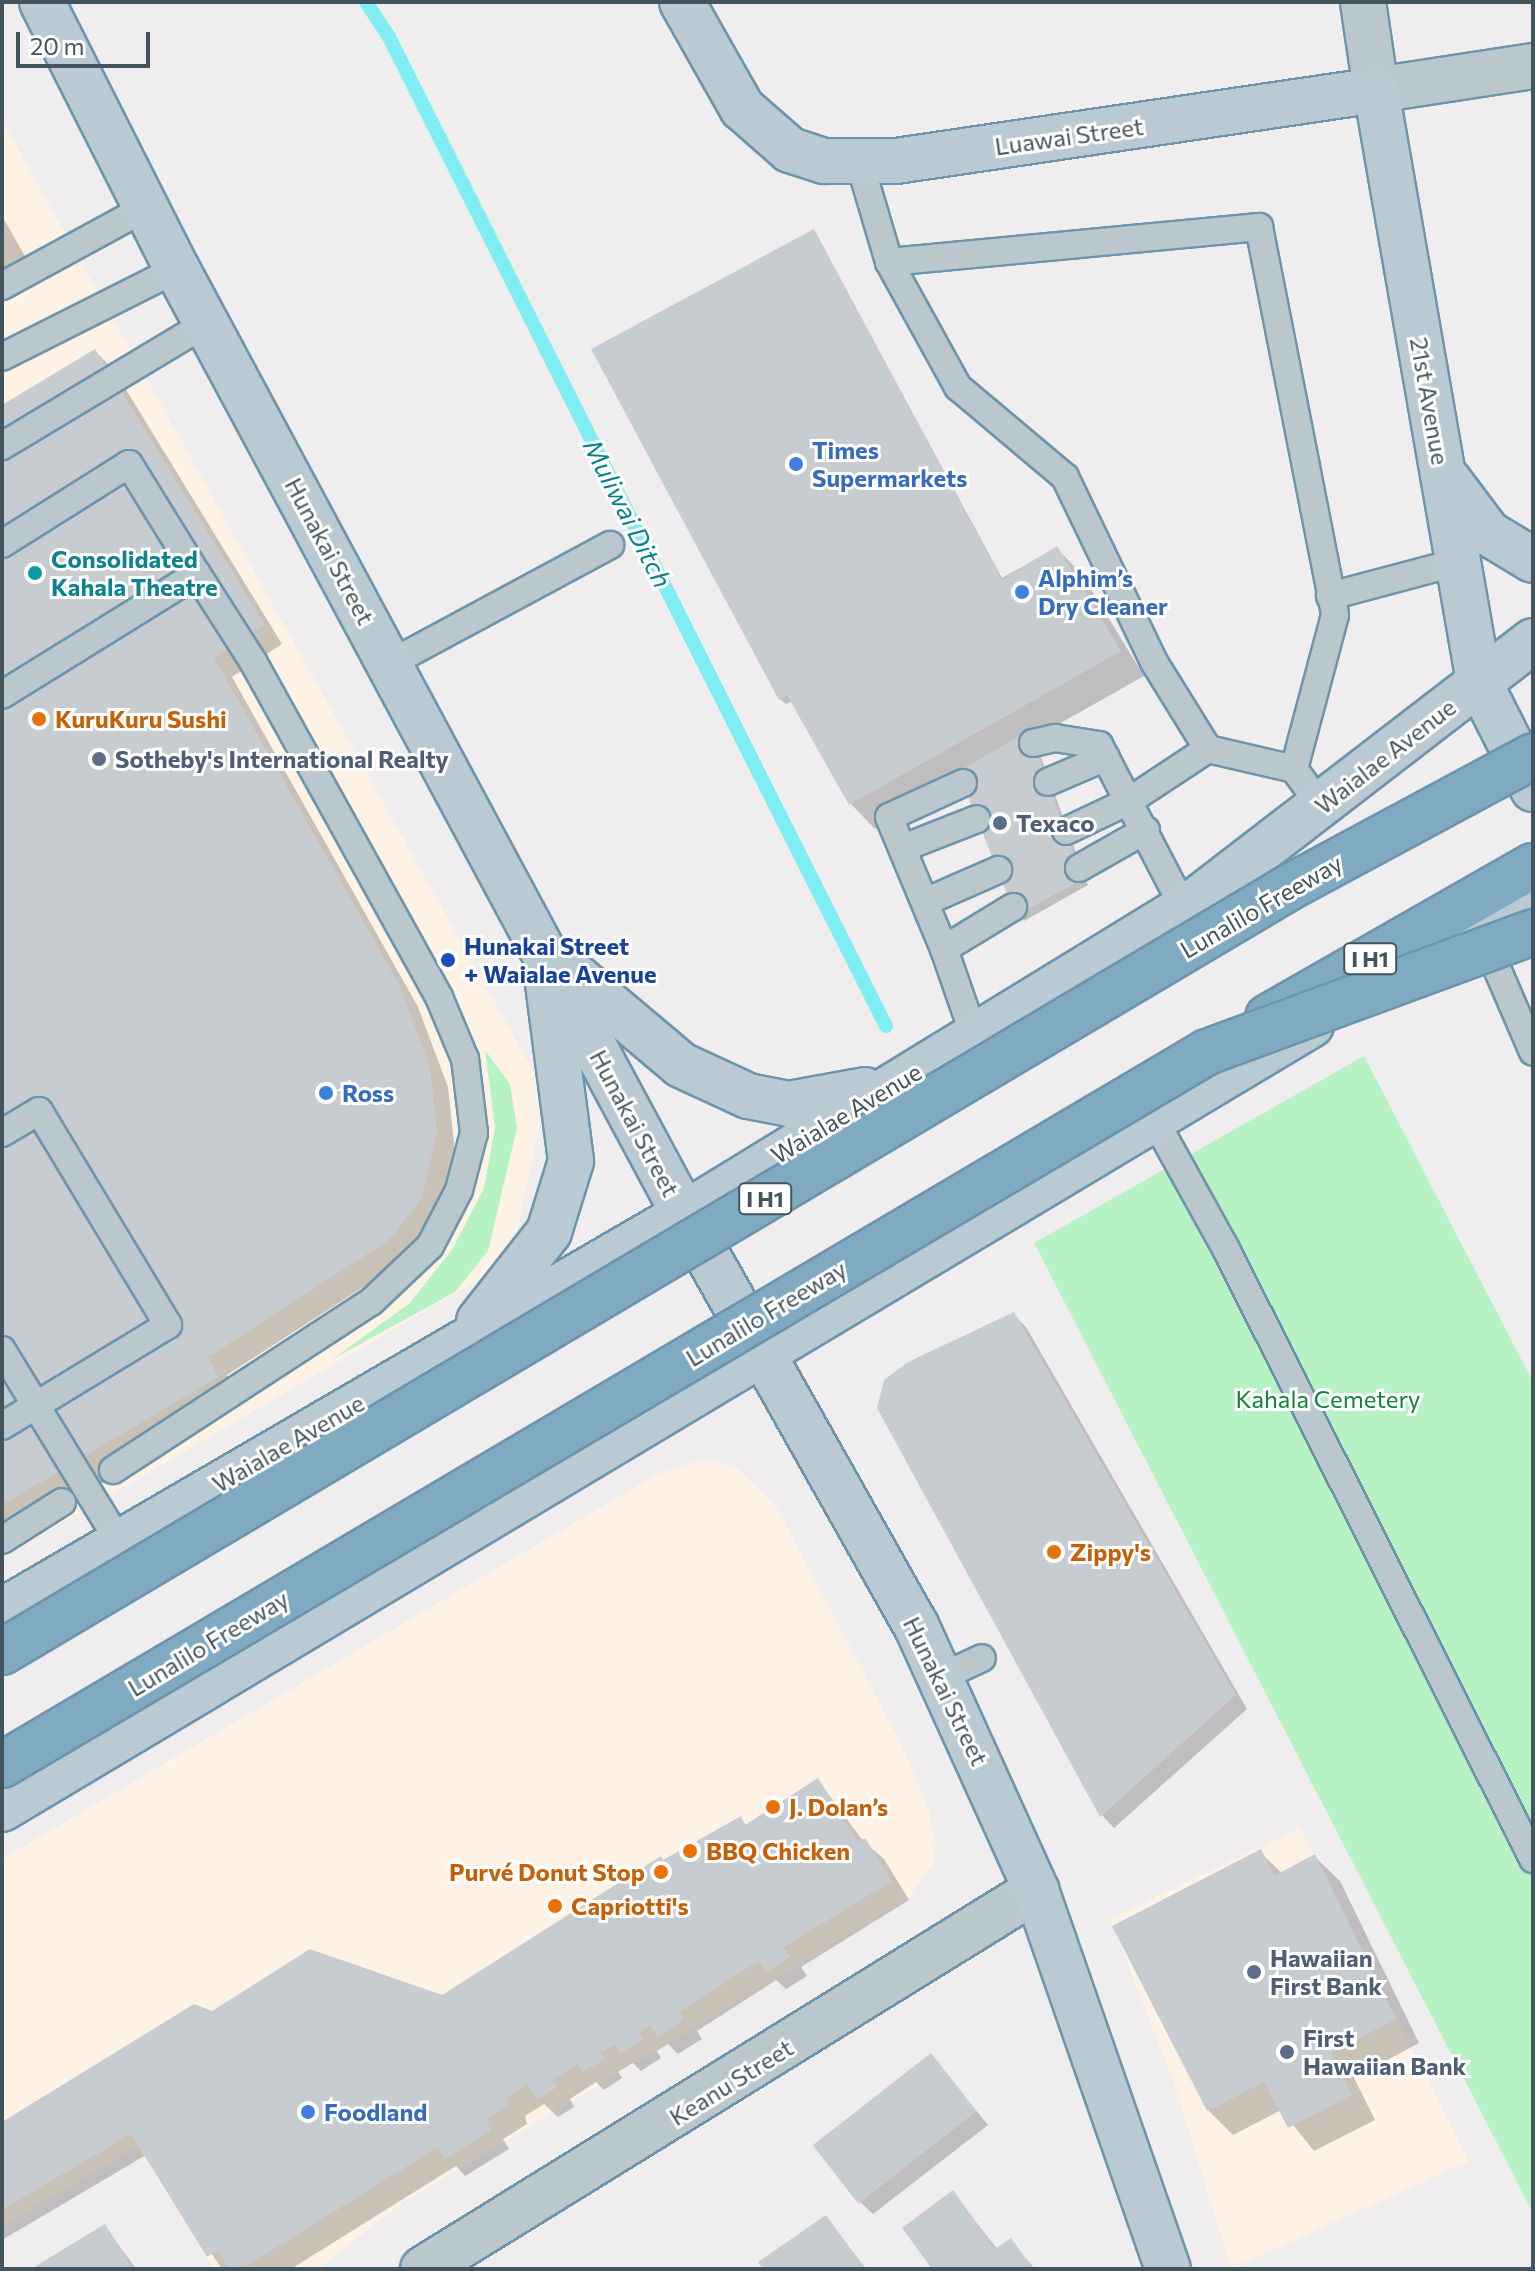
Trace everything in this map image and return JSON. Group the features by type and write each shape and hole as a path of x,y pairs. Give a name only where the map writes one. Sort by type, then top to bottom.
{"highway":[{"path":"1288,888 1533,733"},
{"name":"Lunalilo Freeway","path":"2,1652 1288,888 1533,756"},
{"name":"Lunalilo Freeway","path":"2,1765 1207,1052 1533,866"},
{"path":"1207,1052 1533,932"}],"street":[{"name":"Hunakai Street","path":"42,2 177,269 684,1214 916,1625 1036,1890 1168,2269"},
{"name":"Luawai Street","path":"682,2 721,79 764,131 790,150 824,161 860,164 1533,66"},
{"name":"21st Avenue","path":"1363,2 1479,682 1533,789"},
{"path":"1441,465 1458,498 1488,533 1533,560"},
{"name":"Waialae Avenue","path":"2,1611 466,1338 684,1214 1184,908 1533,641"},
{"path":"2,1809 1533,892"},
{"path":"543,949 681,1065 748,1096 789,1104 890,1086"},
{"path":"466,1338 549,1232 571,1161 543,949"},
{"name":"Keanu Street","path":"423,2269 1036,1890"}],"lane":[{"path":"860,164 889,262 958,387 1065,477 1154,662 1208,749 1294,769 1321,806"},
{"path":"2,286 145,208"},
{"path":"889,262 1259,227 1335,615 1294,769"},
{"path":"2,357 177,269"},
{"path":"2,446 207,323"},
{"path":"2,544 129,464 254,663 439,997 465,1059 474,1133 459,1190 430,1246 371,1302 113,1470"},
{"path":"391,663 610,545"},
{"path":"1330,596 1458,562"},
{"path":"2,695 197,574"},
{"path":"1033,743 1055,738 1099,745 1184,908"},
{"path":"1066,831 1129,801 1208,749"},
{"path":"1048,782 1106,757"},
{"path":"963,783 889,817 944,949 974,1035"},
{"path":"903,848 977,819"},
{"path":"1079,868 1146,830"},
{"path":"925,902 998,870"},
{"path":"944,949 1013,907"},
{"path":"1478,925 1533,1052"},
{"path":"2,1133 39,1111 168,1325 2,1426"},
{"path":"1154,1119 1226,1249 1533,1859"},
{"path":"2,1350 119,1542"},
{"path":"2,1540 62,1502"},
{"path":"939,1678 982,1658"}],"shaded area":[{"path":"2,120 546,1094 511,1261 2,1558"},
{"path":"704,1458 738,1469 776,1506 900,1742 929,1810 936,1848 932,1865 906,1901 400,2204 318,2269 214,2269 137,2147 2,2226 2,1859 654,1476"},
{"name":"First Hawaiian Bank","path":"1300,1828 1469,2161 1231,2269 1173,2080 1110,1919"}],"green space":[{"path":"485,1050 510,1084 517,1128 488,1251 455,1292 331,1360 410,1303 453,1248 484,1188 495,1127"},
{"name":"Kahala Cemetery","path":"1364,1056 1533,1382 1533,2213 1034,1243"}],"building":[{"name":"Times Supermarkets","path":"814,229 1002,580 1057,546 1121,651 849,805 787,695 779,700 591,349"},
{"path":"95,349 265,625 214,658 400,986 430,1067 437,1132 422,1198 389,1240 208,1357 218,1377 2,1505 2,405"},
{"path":"1029,730 1083,879 1016,916 958,772"},
{"name":"Zippy's","path":"1014,1312 1236,1695 1100,1817 877,1408 884,1380 908,1362"},
{"path":"818,1778 858,1842 865,1838 892,1881 784,1947 790,1957 766,1972 758,1961 680,2012 684,2019 658,2037 650,2025 640,2032 644,2039 620,2053 615,2044 601,2053 605,2059 583,2072 577,2064 552,2080 557,2087 538,2100 527,2084 507,2097 509,2105 486,2120 491,2130 445,2159 438,2147 242,2269 229,2269 218,2250 207,2257 131,2134 2,2210 2,2122 194,2004 212,2011 310,1949 442,1995 661,1856 663,1860 741,1816 745,1825"},
{"name":"Hawaiian First Bank","path":"1261,1849 1274,1876 1315,1854 1396,2019 1331,2053 1352,2095 1288,2128 1264,2082 1207,2111 1112,1926"},
{"path":"931,2053 977,2111 858,2204 813,2145"},
{"path":"953,2190 995,2249 1011,2238 1033,2269 932,2269 902,2228"},
{"path":"826,2215 865,2269 763,2269 758,2262"},
{"path":"105,2224 133,2269 31,2269"}],"waterway":[{"name":"Muliwai Ditch","path":"366,2 389,37 886,1026"}],"place":[{"name":"Times Supermarkets","path":"796,464"},
{"name":"Consolidated Kahala Theatre","path":"35,573"},
{"name":"Alphim’s Dry Cleaner","path":"1022,592"},
{"name":"KuruKuru Sushi","path":"39,719"},
{"name":"Sotheby's International Realty","path":"99,759"},
{"name":"Texaco","path":"1000,823"},
{"name":"Hunakai Street + Waialae Avenue","path":"448,960"},
{"name":"Ross","path":"326,1093"},
{"name":"Zippy's","path":"1054,1552"},
{"name":"J. Dolan’s","path":"773,1807"},
{"name":"BBQ Chicken","path":"690,1851"},
{"name":"Purvé Donut Stop","path":"661,1872"},
{"name":"Capriotti's","path":"555,1906"},
{"name":"Hawaiian First Bank","path":"1254,1972"},
{"name":"First Hawaiian Bank","path":"1287,2052"},
{"name":"Foodland","path":"308,2112"}]}
